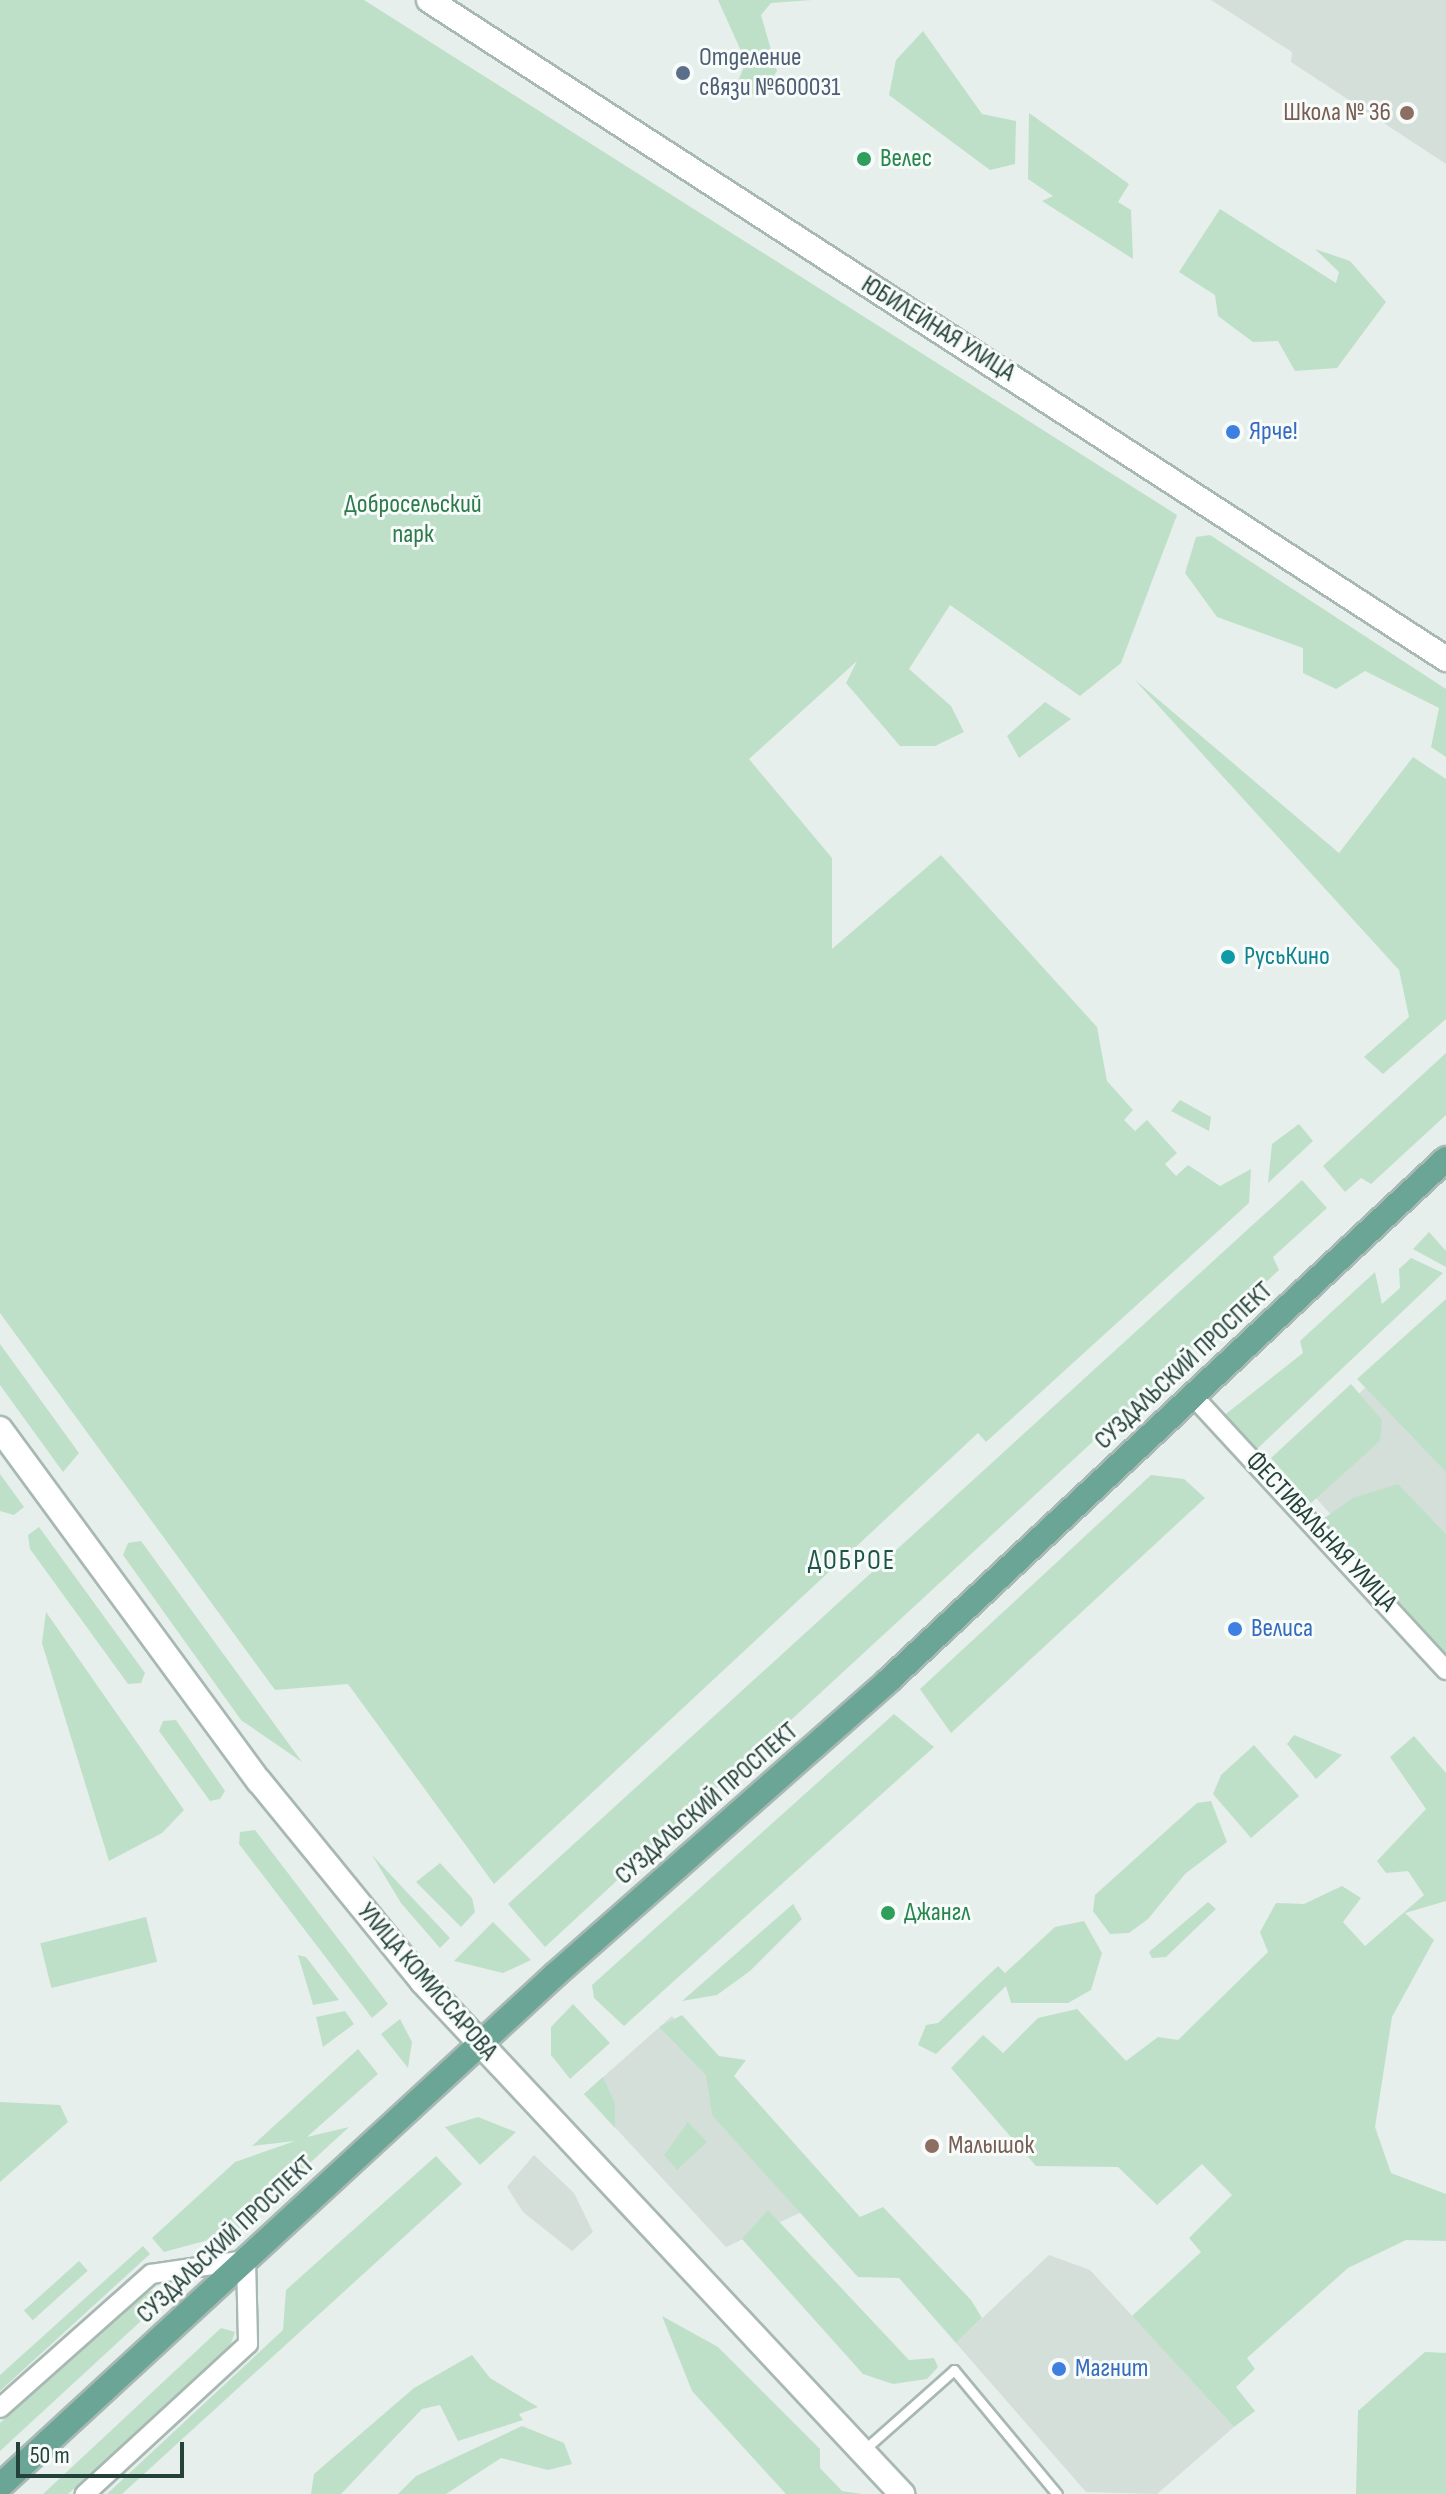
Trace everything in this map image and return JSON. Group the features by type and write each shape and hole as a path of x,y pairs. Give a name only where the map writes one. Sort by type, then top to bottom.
{"main road":[{"name":"ЮБИЛЕЙНАЯ УЛИЦА","path":"429,0 1446,659"},
{"name":"СУЗДАЛЬСКИЙ ПРОСПЕКТ","path":"0,2486 479,2044 888,1681 1446,1159"},
{"name":"УЛИЦА КОМИССАРОВА","path":"0,1429 259,1781 479,2044 902,2494"}],"street":[{"name":"ФЕСТИВАЛЬНАЯ УЛИЦА","path":"1193,1396 1446,1670"},
{"path":"0,2408 151,2274 246,2260 248,2344 85,2494"}],"lane":[{"path":"863,2451 954,2370 1057,2494"}],"shaded area":[{"name":"Школа № 36","path":"1211,0 1446,0 1446,164 1291,62 1292,52"},
{"path":"1446,1316 1446,1644 1283,1461"},
{"path":"672,2016 830,2199 726,2247 584,2094"},
{"path":"534,2155 574,2193 593,2232 572,2251 523,2212 507,2187"},
{"path":"1049,2255 1090,2270 1234,2427 1157,2494 1086,2492 956,2343"}],"green space":[{"name":"Добросельский парк","path":"0,0 364,0 1177,515 1121,663 1080,696 950,605 909,669 951,706 964,732 935,746 900,746 846,683 857,661 749,759 832,858 832,949 941,855 1097,1027 1107,1081 1133,1110 1124,1120 1135,1131 1147,1120 1177,1153 1165,1164 1176,1176 1188,1165 1220,1186 1251,1169 1249,1203 986,1442 978,1433 494,1884 348,1684 275,1690 0,1313"},
{"path":"718,0 812,0 771,3 761,15 777,71 761,95 733,93 746,62"},
{"path":"923,31 982,114 1016,121 1015,164 990,170 889,95 896,60"},
{"path":"1029,113 1129,184 1118,202 1131,210 1133,259 1042,201 1053,196 1028,179"},
{"path":"1220,209 1336,283 1339,272 1315,249 1350,261 1386,302 1337,368 1295,371 1278,341 1253,342 1218,316 1215,295 1179,272"},
{"path":"1210,535 1446,689 1446,757 1431,747 1439,708 1365,671 1336,689 1303,673 1303,648 1217,617 1185,573 1196,537"},
{"path":"1134,679 1339,853 1413,757 1446,779 1446,1019 1383,1074 1364,1057 1409,1017 1399,970"},
{"path":"1045,702 1071,719 1019,758 1007,736"},
{"path":"1446,1053 1446,1115 1371,1184 1361,1178 1345,1192 1323,1166"},
{"path":"1180,1100 1211,1117 1209,1131 1171,1111"},
{"path":"1299,1124 1313,1141 1268,1183 1272,1144"},
{"path":"1302,1180 1327,1208 1273,1257 1279,1270 545,1947 508,1904"},
{"path":"1429,1232 1446,1251 1446,1267 1413,1249"},
{"path":"1411,1258 1443,1273 1257,1449 1222,1417 1303,1353 1300,1341 1375,1272 1382,1304 1400,1288 1399,1269"},
{"path":"1446,1299 1446,1472 1357,1379"},
{"path":"0,1344 79,1453 63,1472 0,1385"},
{"path":"1351,1384 1382,1420 1380,1441 1311,1503 1271,1458"},
{"path":"0,1474 24,1507 14,1515 0,1511"},
{"path":"1151,1475 1184,1479 1205,1498 951,1733 920,1689"},
{"path":"1398,1484 1446,1534 1446,1657 1323,1519 1353,1498"},
{"path":"39,1527 145,1673 141,1683 128,1684 30,1549 28,1535"},
{"path":"141,1541 302,1762 241,1720 123,1555 128,1543"},
{"path":"46,1612 184,1810 162,1833 109,1861 42,1643"},
{"path":"894,1714 934,1747 624,2026 594,1998 592,1985"},
{"path":"176,1720 225,1791 220,1799 210,1801 159,1731 163,1721"},
{"path":"1294,1735 1342,1755 1316,1779 1287,1744"},
{"path":"1414,1736 1446,1773 1446,1901 1405,1913 1434,1940 1392,2017 1375,2127 1391,2173 1446,2194 1446,2241 1406,2240 1348,2268 1247,2358 1255,2369 1236,2387 1255,2411 1234,2427 1132,2316 1201,2252 1189,2238 1232,2195 1202,2164 1157,2205 1118,2167 1036,2166 951,2068 983,2035 1003,2053 1038,2018 1077,2009 1126,2061 1158,2037 1178,2040 1268,1952 1260,1932 1276,1903 1304,1904 1342,1886 1361,1898 1343,1922 1365,1946 1424,1895 1408,1871 1386,1873 1377,1861 1426,1809 1390,1757"},
{"path":"1254,1745 1299,1796 1251,1838 1213,1794 1221,1775"},
{"path":"1211,1801 1227,1842 1185,1874 1148,1919 1129,1933 1110,1934 1093,1911 1095,1895 1197,1803"},
{"path":"255,1830 388,2004 372,2018 239,1844 240,1832"},
{"path":"372,1855 450,1938 440,1948 401,1903"},
{"path":"440,1863 472,1898 475,1912 461,1927 416,1882"},
{"path":"1208,1902 1216,1909 1166,1957 1152,1958 1149,1952"},
{"path":"793,1904 802,1919 750,1971 717,1995 682,2001"},
{"path":"146,1917 157,1962 51,1988 40,1943"},
{"path":"1084,1921 1102,1953 1091,1990 1068,2003 1011,2003 1006,1986 936,2054 918,2045 926,2025 938,2023 998,1966 1005,1973 1055,1927"},
{"path":"493,1922 531,1960 503,1973 454,1961"},
{"path":"298,1955 306,1957 339,2000 313,2005"},
{"path":"573,2004 610,2043 570,2079 551,2055 551,2027"},
{"path":"345,2011 354,2024 323,2047 316,2017"},
{"path":"682,2015 719,2056 746,2060 734,2076 860,2217 883,2207 971,2300 982,2318 956,2343 899,2278 858,2277 712,2115 706,2075 659,2027"},
{"path":"400,2019 412,2042 408,2068 381,2034"},
{"path":"358,2049 378,2074 307,2137 349,2127 234,2233 164,2252 152,2238 235,2162 295,2141 252,2146"},
{"path":"603,2077 615,2104 615,2128 584,2094"},
{"path":"0,2102 60,2105 68,2122 0,2182"},
{"path":"478,2117 516,2132 480,2165 445,2127"},
{"path":"688,2122 707,2142 677,2170 664,2155"},
{"path":"436,2156 462,2184 122,2494 107,2494 283,2330 286,2290"},
{"path":"768,2210 909,2360 934,2358 938,2367 927,2379 893,2384 863,2374 742,2239"},
{"path":"143,2246 150,2254 0,2391 0,2375"},
{"path":"79,2261 88,2271 33,2320 24,2311"},
{"path":"180,2285 0,2451 0,2423 142,2293"},
{"path":"662,2316 718,2347 820,2449 820,2468 842,2491 862,2494 786,2494 692,2391"},
{"path":"221,2328 235,2332 230,2346 68,2494 43,2494"},
{"path":"1425,2352 1446,2353 1446,2494 1356,2494 1358,2411"},
{"path":"472,2355 490,2378 538,2407 519,2414 523,2420 458,2441 440,2405 422,2409 341,2494 311,2494 314,2474 414,2388"},
{"path":"522,2426 564,2443 572,2464 548,2470 501,2458 446,2494 398,2494 416,2476"}],"place":[{"name":"Отделение связи №600031","path":"683,73"},
{"name":"Школа № 36","path":"1407,113"},
{"name":"Велес","path":"864,159"},
{"name":"Ярче!","path":"1233,432"},
{"name":"РусьКино","path":"1228,957"},
{"name":"Велиса","path":"1235,1629"},
{"name":"Джангл","path":"888,1913"},
{"name":"Малышок","path":"932,2146"},
{"name":"Магнит","path":"1059,2369"}],"district":[{"name":"ДОБРОЕ","path":"852,1561"}]}
